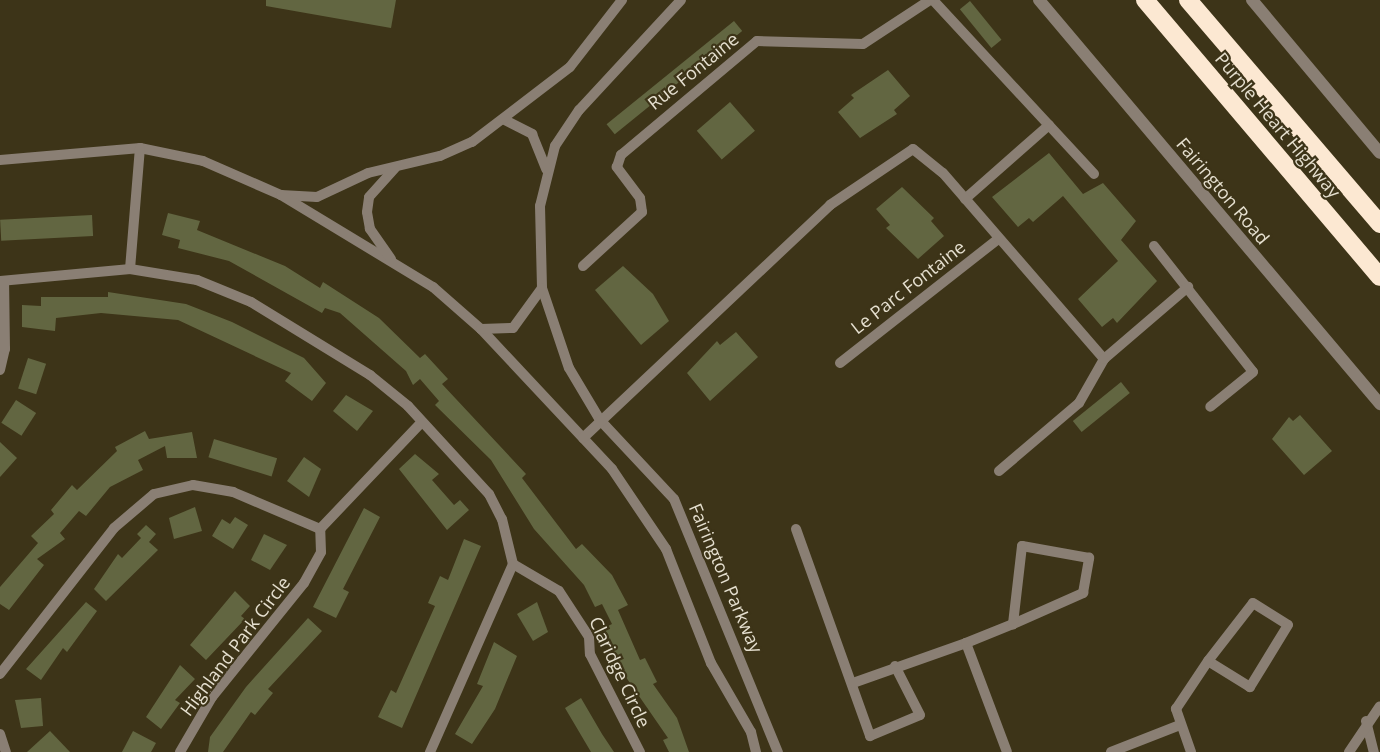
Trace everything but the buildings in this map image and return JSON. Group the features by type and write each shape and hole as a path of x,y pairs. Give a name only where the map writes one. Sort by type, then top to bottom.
{"highway":[{"name":"Purple Heart Highway","path":"1145,0 1380,277"},
{"name":"Purple Heart Highway","path":"1188,0 1380,224"}],"street":[{"path":"281,195 317,197 368,173 395,168 472,142 570,66 622,0"},
{"name":"Fairington Parkway","path":"681,0 579,110 546,169 540,206 542,288 565,358 600,420 674,498 778,752"},
{"name":"Rue Fontaine","path":"583,266 642,212 640,198 617,167 621,155 757,41 863,44 932,0 1094,174"},
{"name":"Fairington Road","path":"1039,0 1380,404"},
{"path":"1252,0 1380,153"},
{"path":"503,119 532,134 546,169"},
{"path":"965,200 1049,125"},
{"path":"130,269 140,148"},
{"path":"0,160 140,148 203,161 281,195 433,287 481,329 583,438 643,510 666,549 711,663 751,732 756,752"},
{"path":"583,438 600,420 681,351 830,205 913,149 965,200 1104,359"},
{"path":"392,261 370,230 367,212 369,198 395,168"},
{"name":"Le Parc Fontaine","path":"840,363 998,239"},
{"path":"1154,246 1253,372 1210,407"},
{"path":"0,370 5,349 2,281 130,269 197,280 251,302 370,375 422,422 489,494 502,519 513,564 430,752"},
{"path":"999,471 1079,403 1104,359 1188,287"},
{"path":"481,329 513,328 542,288"},
{"path":"0,674 114,528 154,494 193,485 233,492 320,529 422,422"},
{"name":"Highland Park Circle","path":"180,752 212,697 304,583 321,552 320,529"},
{"path":"796,529 853,683 870,736 920,715 895,666"},
{"path":"853,683 895,666 966,643 1013,624 1083,593 1089,558 1022,546 1013,624"},
{"name":"Claridge Circle","path":"513,564 559,591 589,637 590,654 640,752"},
{"path":"1191,752 1176,709 1208,661 1253,603 1288,625 1250,687 1208,661"},
{"path":"966,643 1007,752"},
{"path":"1349,752 1366,721 1380,706"},
{"path":"1366,721 1374,752"},
{"path":"1111,752 1180,725"},
{"path":"0,734 6,752"}]}
